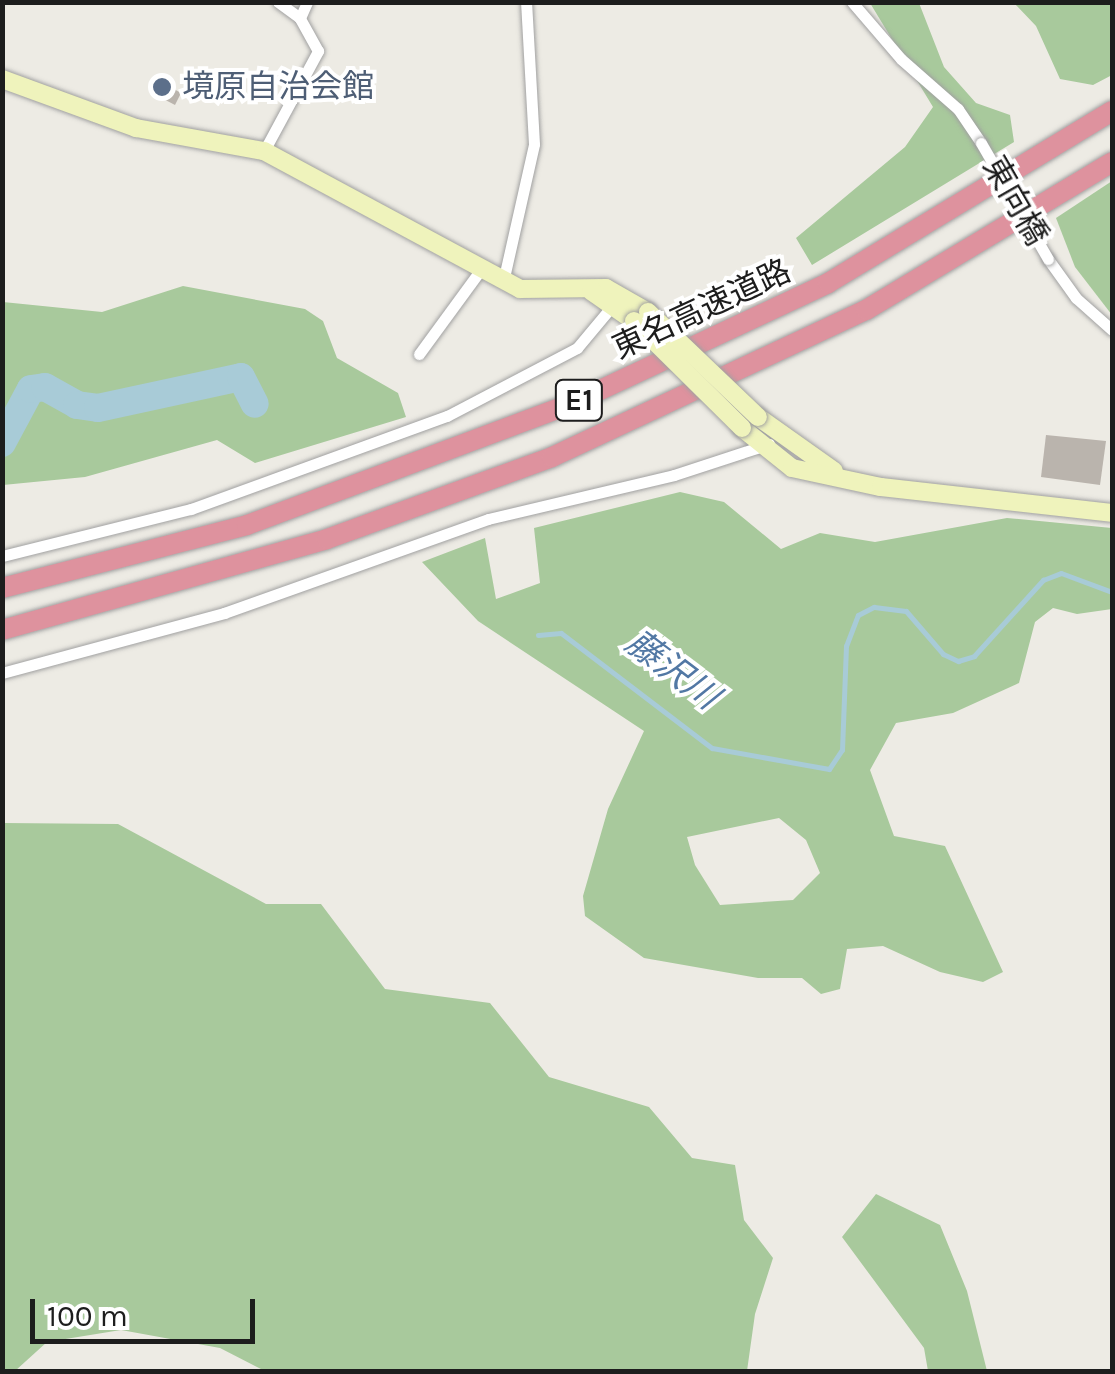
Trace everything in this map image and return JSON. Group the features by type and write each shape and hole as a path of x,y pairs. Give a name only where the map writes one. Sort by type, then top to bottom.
{"highway":[{"name":"東名高速道路","path":"2,588 246,525 566,406 828,283 1112,112"},
{"name":"E1","path":"2,630 327,539 552,457 866,310 1112,162"}],"street":[{"path":"264,151 316,61 300,18 278,2"},
{"path":"300,18 307,2"},
{"path":"503,282 534,144 526,2"},
{"name":"東向橋","path":"852,2 901,59 958,109 1048,259 1076,298 1112,330"},
{"path":"2,79 136,128 264,151 479,272 520,289 626,294 641,316 762,449 792,468 881,487 1112,514"},
{"path":"419,354 479,272"},
{"path":"591,291 614,306 641,316 780,438 843,476"},
{"path":"2,556 192,509 447,416 577,348 614,306"},
{"path":"2,673 224,613 488,520 762,449 780,438"}],"green space":[{"path":"870,3 919,3 944,67 976,103 1010,115 1014,142 812,265 796,238 905,147 933,107"},
{"path":"1014,3 1112,3 1112,75 1093,85 1060,79 1036,26"},
{"path":"1112,181 1112,315 1075,267 1056,218"},
{"path":"183,286 305,309 323,321 337,358 398,393 406,417 255,463 217,440 85,477 3,485 3,302 102,312"},
{"path":"680,492 724,502 781,549 820,533 875,542 1007,518 1112,528 1112,609 1077,614 1053,608 1035,622 1019,683 953,713 896,723 870,770 894,836 945,846 1003,972 983,982 940,972 883,946 847,949 840,989 821,994 802,978 758,978 644,958 585,916 583,896 608,809 644,731 478,621 422,562 485,538 496,599 540,583 534,528","holes":["779,818 806,840 820,873 793,900 720,905 695,865 687,837"]},
{"path":"3,823 118,824 266,904 321,904 385,989 490,1003 549,1077 649,1107 692,1158 735,1165 744,1220 773,1258 755,1314 747,1371 265,1371 220,1348 121,1330 47,1342 15,1371 3,1371"},
{"path":"876,1194 940,1225 967,1291 987,1371 928,1371 924,1348 842,1237"}],"building":[{"name":"境原自治会館","path":"158,80 181,93 175,105 152,93"},
{"path":"1046,435 1106,441 1100,485 1041,477"}],"waterway":[{"name":"藤沢川","path":"2,443 31,389 45,387 77,405 98,408 241,377 255,404"},
{"name":"藤沢川","path":"538,635 561,633 712,748 829,769 842,750 846,646 858,615 874,607 906,611 943,654 958,661 974,656 1043,580 1061,573 1112,592"}],"place":[{"name":"境原自治会館","path":"162,87"}]}
